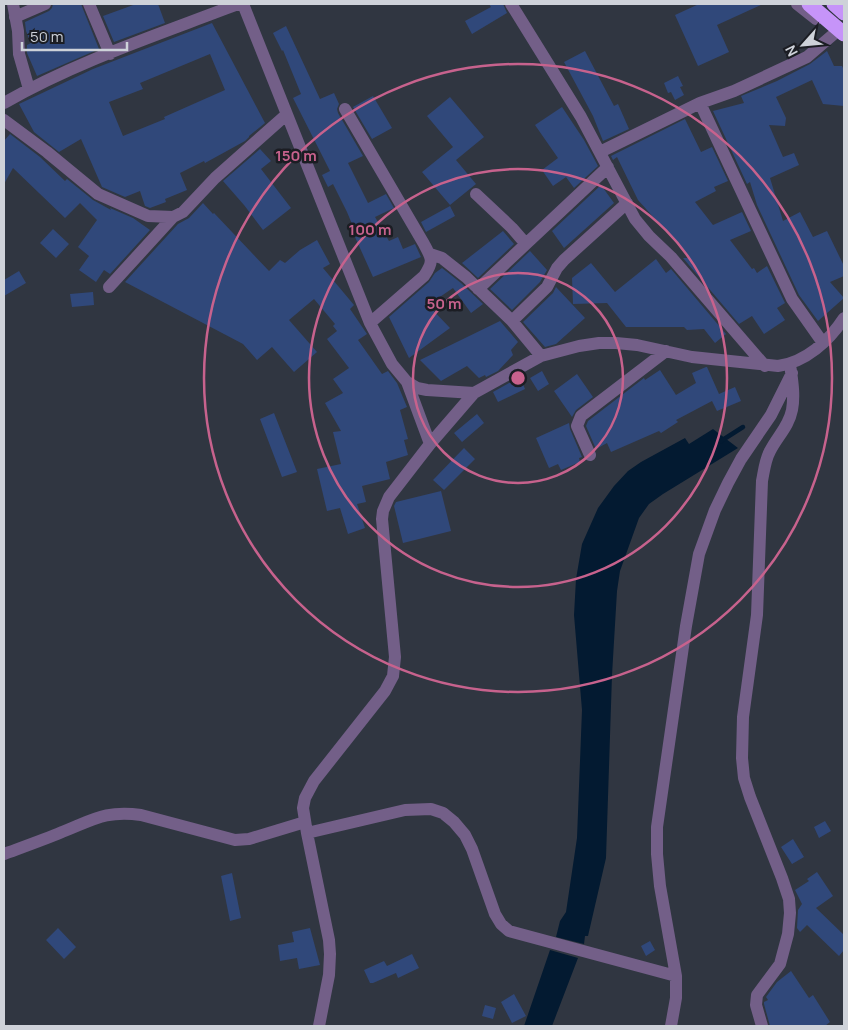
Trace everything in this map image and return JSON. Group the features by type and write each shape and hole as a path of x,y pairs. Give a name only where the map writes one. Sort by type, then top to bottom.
{"highway":[{"path":"809,4 841,35"},
{"path":"834,4 844,13"}],"street":[{"path":"12,4 18,31 20,54 29,89"},
{"path":"15,17 46,4"},
{"path":"89,4 110,54"},
{"path":"4,103 29,89 110,54 238,4"},
{"path":"243,4 370,323 392,364 407,382 417,388 474,393"},
{"path":"511,4 558,77 635,219 765,366"},
{"path":"600,152 700,103 807,57 841,35 797,4"},
{"path":"700,103 792,299 823,343"},
{"path":"345,109 432,260 431,266 424,276 370,323"},
{"path":"109,287 173,217 182,212 215,178 286,114"},
{"path":"4,120 98,194 148,216 173,217"},
{"path":"478,288 608,167"},
{"path":"476,194 525,243"},
{"path":"512,321 547,287 557,268 564,260 627,203"},
{"path":"430,254 442,258 478,288 512,321 540,356"},
{"path":"671,1026 676,998 676,976 660,886 657,827 686,626 699,554 715,510 728,483 741,459 771,415 791,369 823,343 844,318"},
{"path":"319,1026 329,975 329,940 303,808 309,789 385,691 393,676 395,657 383,528 383,511 389,497 430,444 474,393 540,356 579,346 616,343 637,345 692,357 791,369"},
{"path":"590,454 577,426 581,416 666,351"},
{"path":"762,1026 756,1005 758,996 780,964 788,934 789,898 744,778 742,740 747,682 757,615 762,481 770,452 792,412 794,400 791,369"},
{"path":"407,382 430,444"},
{"path":"4,854 113,813 141,815 235,840 405,810 431,809 443,813 465,835 472,849 495,914 501,924 509,931 518,935 676,976"}],"water":[{"path":"713,429 738,448 649,504 639,518 620,571 612,675 606,858 588,936 585,936 584,944 556,937 560,921 566,912 577,838 582,710 574,615 576,579 582,544 598,508 628,471 685,438 689,444"},
{"path":"550,950 578,958 552,1026 524,1026"}],"building":[{"path":"53,4 81,4 99,49 37,76 27,53 27,45 31,43 26,31 25,22 49,11"},
{"path":"136,4 158,4 165,23 114,42 103,16"},
{"path":"489,4 503,4 507,13 472,34 465,21 491,7"},
{"path":"699,4 763,4 717,25 729,52 698,66 675,15"},
{"path":"212,23 265,123 245,141 205,163 204,161 180,173 187,190 165,199 166,202 150,208 145,206 140,191 125,197 102,187 81,139 59,152 34,132 19,104 93,69","holes":["210,54 225,90 164,117 165,119 123,136 109,102 143,89 140,83"]},
{"path":"286,26 320,99 334,93 339,104 338,113 363,156 348,163 368,203 386,194 394,208 375,217 389,241 398,237 403,249 415,244 421,257 373,277 355,237 357,236 347,212 333,184 328,187 322,175 330,171 293,98 301,94 283,50 273,33"},
{"path":"585,51 614,106 618,104 629,129 603,141 593,116 564,62"},
{"path":"827,51 834,66 842,66 844,70 844,106 823,104 812,80 776,97 786,118 785,126 769,125 783,157 794,153 799,165 770,178 783,221 800,212 813,237 827,231 844,266 844,276 830,282 844,298 818,321 799,295 757,205 750,182 747,184 713,111 744,103 741,96 777,81 810,64"},
{"path":"678,76 683,86 680,87 684,95 675,100 671,92 668,93 664,83"},
{"path":"373,96 392,128 372,139 353,107"},
{"path":"450,97 484,137 456,160 476,184 450,205 422,172 453,147 427,116"},
{"path":"562,107 584,140 598,166 574,188 566,177 553,186 542,170 558,158 535,125"},
{"path":"685,119 701,152 712,147 728,181 714,187 716,191 695,202 713,225 742,212 751,231 730,240 757,273 767,266 785,303 777,308 785,320 764,334 752,316 739,324 683,258 690,258 638,200 617,157 613,160 611,156"},
{"path":"10,134 40,157 65,181 67,179 93,200 111,210 110,208 133,218 150,230 110,274 104,270 96,282 79,270 89,256 78,247 97,220 80,203 65,218 13,168 4,184 4,141"},
{"path":"260,149 271,161 261,169 291,208 263,230 223,181"},
{"path":"601,185 614,203 564,248 552,231"},
{"path":"203,203 269,271 280,260 285,263 300,250 317,240 330,264 323,268 354,305 350,309 367,334 358,340 382,374 388,371 397,383 407,407 400,410 408,439 404,440 408,455 386,462 390,479 362,486 366,502 357,504 365,528 348,534 340,508 327,511 317,469 341,464 333,432 341,431 325,403 343,393 333,379 349,368 327,339 337,331 333,326 335,324 314,299 289,320 317,352 294,372 272,347 257,360 243,344 125,282 178,224 189,218"},
{"path":"450,206 455,216 426,232 421,222"},
{"path":"53,229 69,244 56,258 40,243"},
{"path":"503,231 514,244 478,278 462,263"},
{"path":"530,251 547,270 540,282 512,310 490,289"},
{"path":"656,259 666,273 671,269 726,334 715,343 704,329 626,327 607,303 573,304 572,278 591,263 615,292"},
{"path":"442,268 483,304 471,313 453,288 428,305 450,328 409,358 389,317"},
{"path":"19,271 26,283 4,296 4,280"},
{"path":"556,287 585,318 556,344 545,347 523,322 553,293"},
{"path":"93,292 94,305 72,307 70,294"},
{"path":"500,321 518,342 511,350 513,355 498,371 486,377 485,375 479,378 467,366 441,381 420,360"},
{"path":"707,367 719,394 735,387 741,401 717,411 712,401 676,420 678,422 661,433 659,431 611,452 607,443 596,449 586,426 588,421 644,378 645,380 660,370 676,395 696,383 692,373"},
{"path":"542,371 549,384 538,391 530,378"},
{"path":"577,374 593,397 576,410 572,417 554,391"},
{"path":"520,377 525,389 498,402 493,392"},
{"path":"274,413 297,472 282,477 260,419"},
{"path":"477,414 484,423 462,442 454,433"},
{"path":"569,423 582,457 579,458 580,462 561,470 558,464 549,468 536,438"},
{"path":"464,448 475,459 444,490 433,480"},
{"path":"441,491 451,531 403,543 394,506 396,502"},
{"path":"825,821 831,831 819,838 814,827"},
{"path":"793,839 804,857 792,864 781,847"},
{"path":"817,872 833,896 816,908 844,935 844,950 839,956 807,925 800,932 797,928 798,910 802,904 795,890 809,881 807,879"},
{"path":"232,873 241,918 230,921 221,876"},
{"path":"58,928 76,947 64,959 46,940"},
{"path":"310,928 320,965 299,969 297,958 280,961 278,945 294,942 292,932"},
{"path":"650,941 655,950 646,956 641,946"},
{"path":"412,954 419,968 398,978 396,973 370,983 364,970 384,961 387,966"},
{"path":"791,971 809,998 813,995 830,1022 825,1026 770,1026 764,1002 768,1000 766,997 777,982"},
{"path":"514,994 526,1016 512,1023 501,1002"},
{"path":"485,1005 496,1008 493,1019 482,1016"}],"waterway":[{"path":"721,441 743,427"}]}
